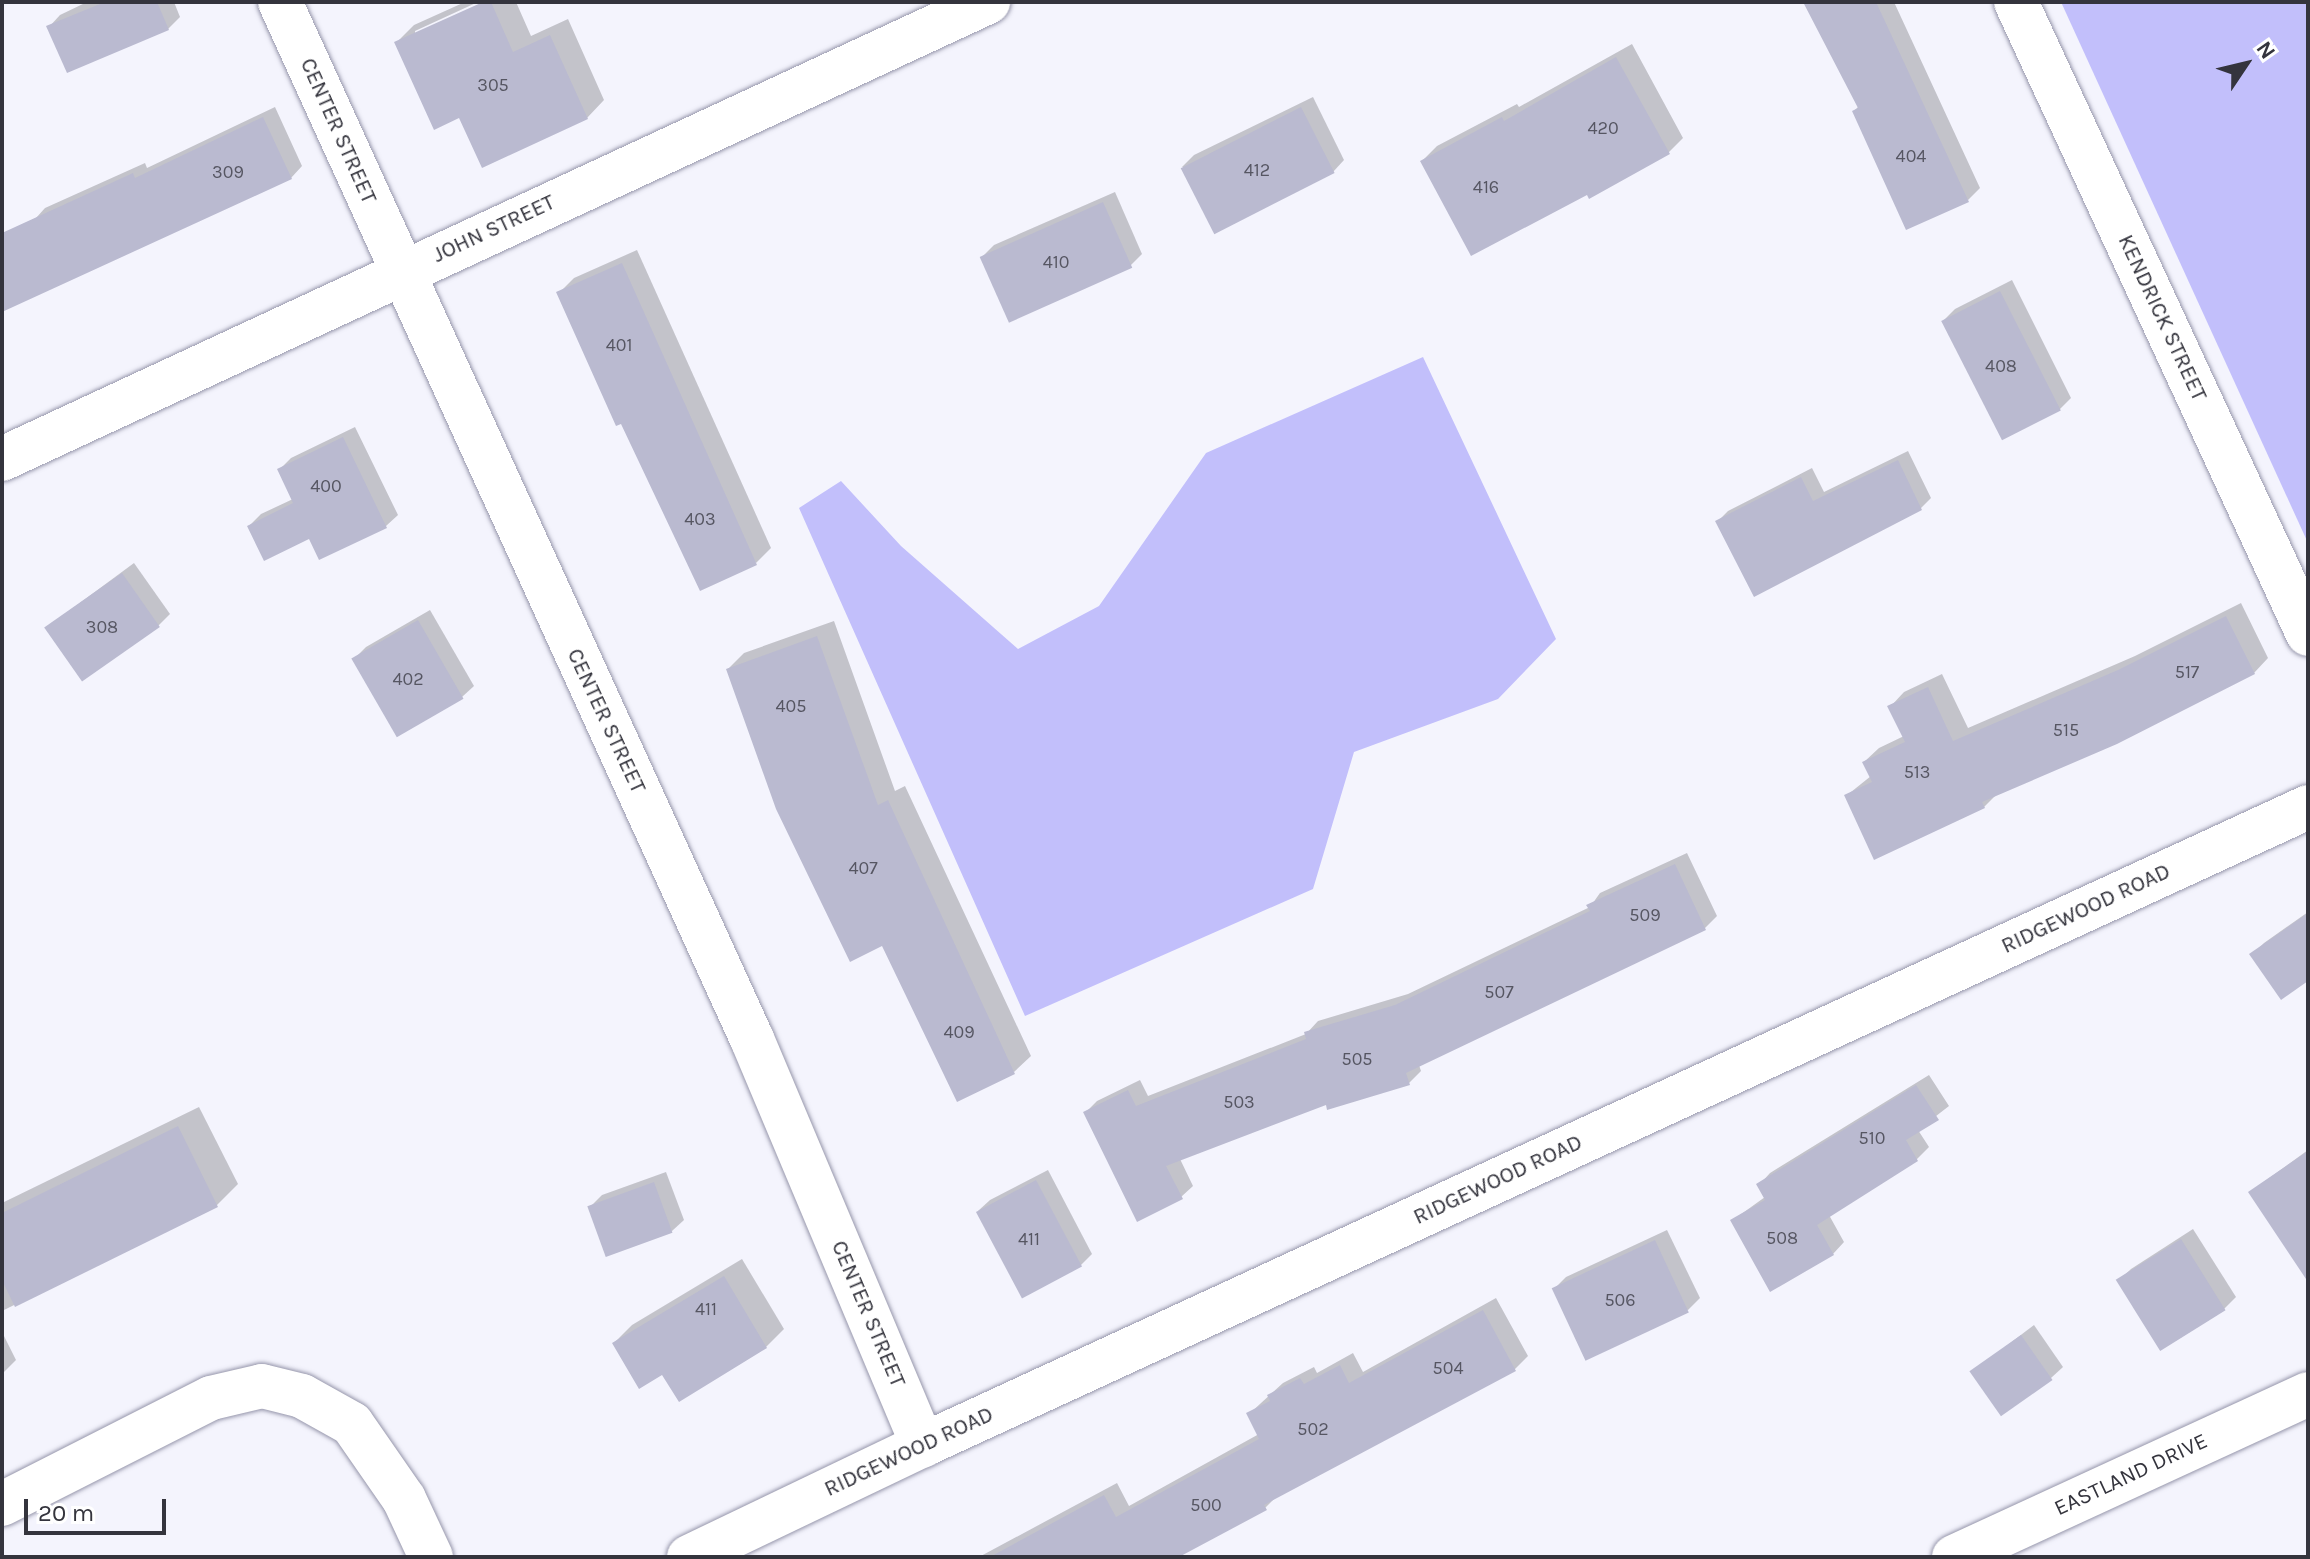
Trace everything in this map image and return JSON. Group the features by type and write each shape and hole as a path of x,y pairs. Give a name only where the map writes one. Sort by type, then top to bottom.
{"street":[{"name":"CENTER STREET","path":"280,2 752,1039 923,1445"},
{"name":"JOHN STREET","path":"2,459 988,2"},
{"name":"KENDRICK STREET","path":"2016,2 2308,634"},
{"name":"RIDGEWOOD ROAD","path":"689,1557 923,1445 2308,807"},
{"path":"2,1504 211,1398 262,1386 302,1396 352,1424 404,1499 431,1557"},
{"name":"EASTLAND DRIVE","path":"1954,1557 2308,1394"}],"shaded area":[{"path":"2061,2 2308,2 2308,543"},
{"path":"1423,357 1556,639 1498,699 1354,752 1313,889 1025,1016 799,508 841,481 901,546 1018,649 1099,606 1206,453"}],"building":[{"path":"105,2 157,2 169,30 67,73 46,26"},
{"path":"483,2 491,2 513,52 550,35 588,119 482,168 459,118 434,130 394,42"},
{"path":"1803,2 1876,2 1969,202 1906,230 1852,111 1858,108"},
{"path":"1616,57 1670,154 1589,199 1587,195 1471,256 1420,161 1502,117 1504,121"},
{"path":"1301,107 1335,173 1214,234 1181,168"},
{"path":"263,117 292,179 2,312 2,233 133,173 135,178"},
{"path":"1103,202 1132,268 1009,323 980,257"},
{"path":"622,263 757,565 700,591 621,424 616,426 556,292"},
{"path":"2000,291 2061,410 2002,440 1941,321"},
{"path":"343,437 387,528 319,560 309,539 264,561 247,526 293,503 277,469"},
{"path":"1898,460 1922,510 1754,597 1715,521 1801,477 1813,501"},
{"path":"122,573 160,627 82,682 44,627"},
{"path":"2226,616 2255,674 2117,744 1982,802 1985,808 1874,860 1844,795 1872,782 1862,762 1905,742 1887,706 1928,687 1953,741 2118,670"},
{"path":"418,620 463,699 397,737 351,658"},
{"path":"817,636 878,805 888,800 1015,1074 957,1102 882,946 850,962 776,809 726,669"},
{"path":"1675,864 1706,930 1406,1073 1410,1085 1327,1110 1326,1105 1166,1166 1183,1199 1137,1222 1083,1112 1128,1090 1136,1106 1306,1039 1304,1032 1395,1005 1590,911 1586,905"},
{"path":"2308,913 2308,981 2281,1000 2249,954"},
{"path":"1916,1085 1939,1120 1906,1140 1918,1161 1817,1225 1834,1255 1770,1292 1730,1220 1765,1200 1756,1184"},
{"path":"178,1126 218,1207 15,1307 2,1280 2,1213"},
{"path":"2308,1151 2308,1282 2248,1192"},
{"path":"1036,1180 1082,1267 1022,1298 976,1212"},
{"path":"654,1182 672,1233 606,1257 587,1206"},
{"path":"2181,1239 2226,1310 2160,1351 2116,1280"},
{"path":"1655,1240 1689,1313 1585,1361 1552,1288"},
{"path":"724,1276 767,1348 679,1402 662,1375 639,1389 612,1343"},
{"path":"1483,1310 1516,1371 1264,1505 1267,1510 1179,1557 990,1557 1104,1495 1116,1517 1259,1439 1246,1413 1270,1401 1267,1395 1300,1378 1304,1384 1340,1365 1349,1383"},
{"path":"2021,1335 2053,1380 2001,1416 1969,1371"}]}
